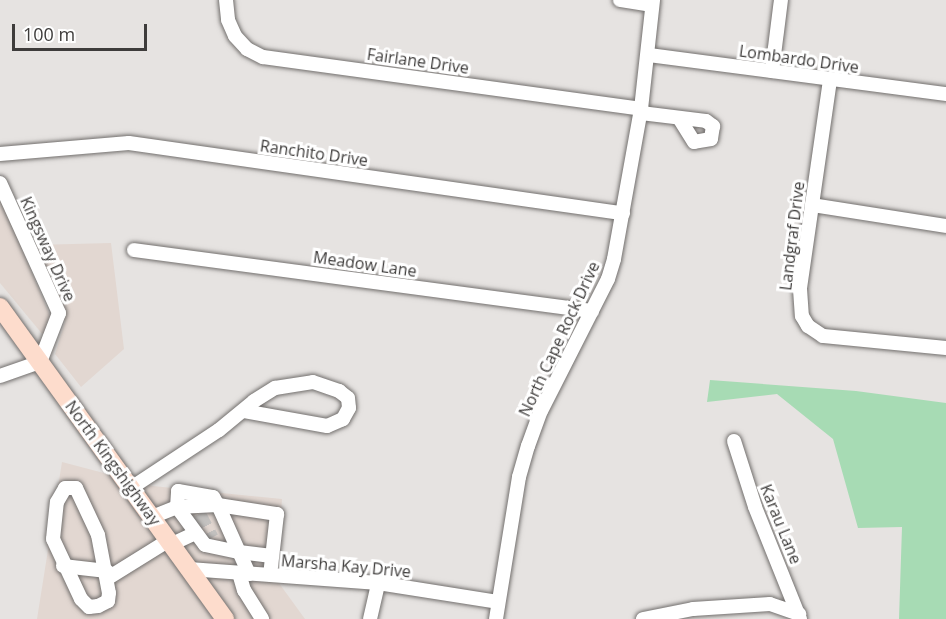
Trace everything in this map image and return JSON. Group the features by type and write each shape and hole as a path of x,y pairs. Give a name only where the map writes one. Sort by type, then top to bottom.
{"main road":[{"name":"North Kingshighway","path":"0,307 225,619"}],"street":[{"name":"Fairlane Drive","path":"226,0 228,20 235,36 247,49 263,57 679,118"},
{"path":"620,0 652,2"},
{"path":"772,71 781,0"},
{"name":"North Cape Rock Drive","path":"496,619 525,456 542,411 608,279 623,213 641,111 649,55 652,2"},
{"name":"Lombardo Drive","path":"649,55 946,94"},
{"name":"Landgraf Drive","path":"830,80 800,289 802,316 808,326 823,336 946,348"},
{"name":"Ranchito Drive","path":"0,154 129,143 623,213"},
{"name":"Kingsway Drive","path":"1,189 59,313 40,362"},
{"path":"812,205 946,226"},
{"name":"Meadow Lane","path":"134,250 592,311"},
{"path":"0,376 40,362"},
{"path":"131,488 274,388 296,382 313,382 339,391 348,398 349,408 344,419 327,426 244,411"},
{"name":"Karau Lane","path":"734,441 755,507 785,577 799,617"},
{"path":"65,488 76,488 99,535 108,574 108,601 89,607 63,566 53,539 57,502 65,488"},
{"path":"262,619 244,590 239,573 239,552 213,496 178,491 177,507 204,544 215,544 239,552 272,556"},
{"path":"152,517 177,507 197,510 218,505 277,514 270,575"},
{"path":"63,566 108,574 170,542 196,533"},
{"path":"215,544 239,573"},
{"name":"Marsha Kay Drive","path":"189,569 378,583 498,602"},
{"path":"770,604 785,577"},
{"path":"370,619 378,583"},
{"path":"645,619 693,609 770,604 799,617"}],"shaded area":[{"path":"0,196 52,321 43,335 0,283"},
{"path":"111,243 124,349 81,387 55,354 65,322 61,305 34,245"},
{"path":"62,462 153,486 282,499 276,579 305,619 37,619"}],"green space":[{"path":"710,380 856,391 946,403 946,619 899,619 902,527 858,528 833,439 777,394 707,402"}],"tunnel":[{"path":"199,514 212,538"}]}
